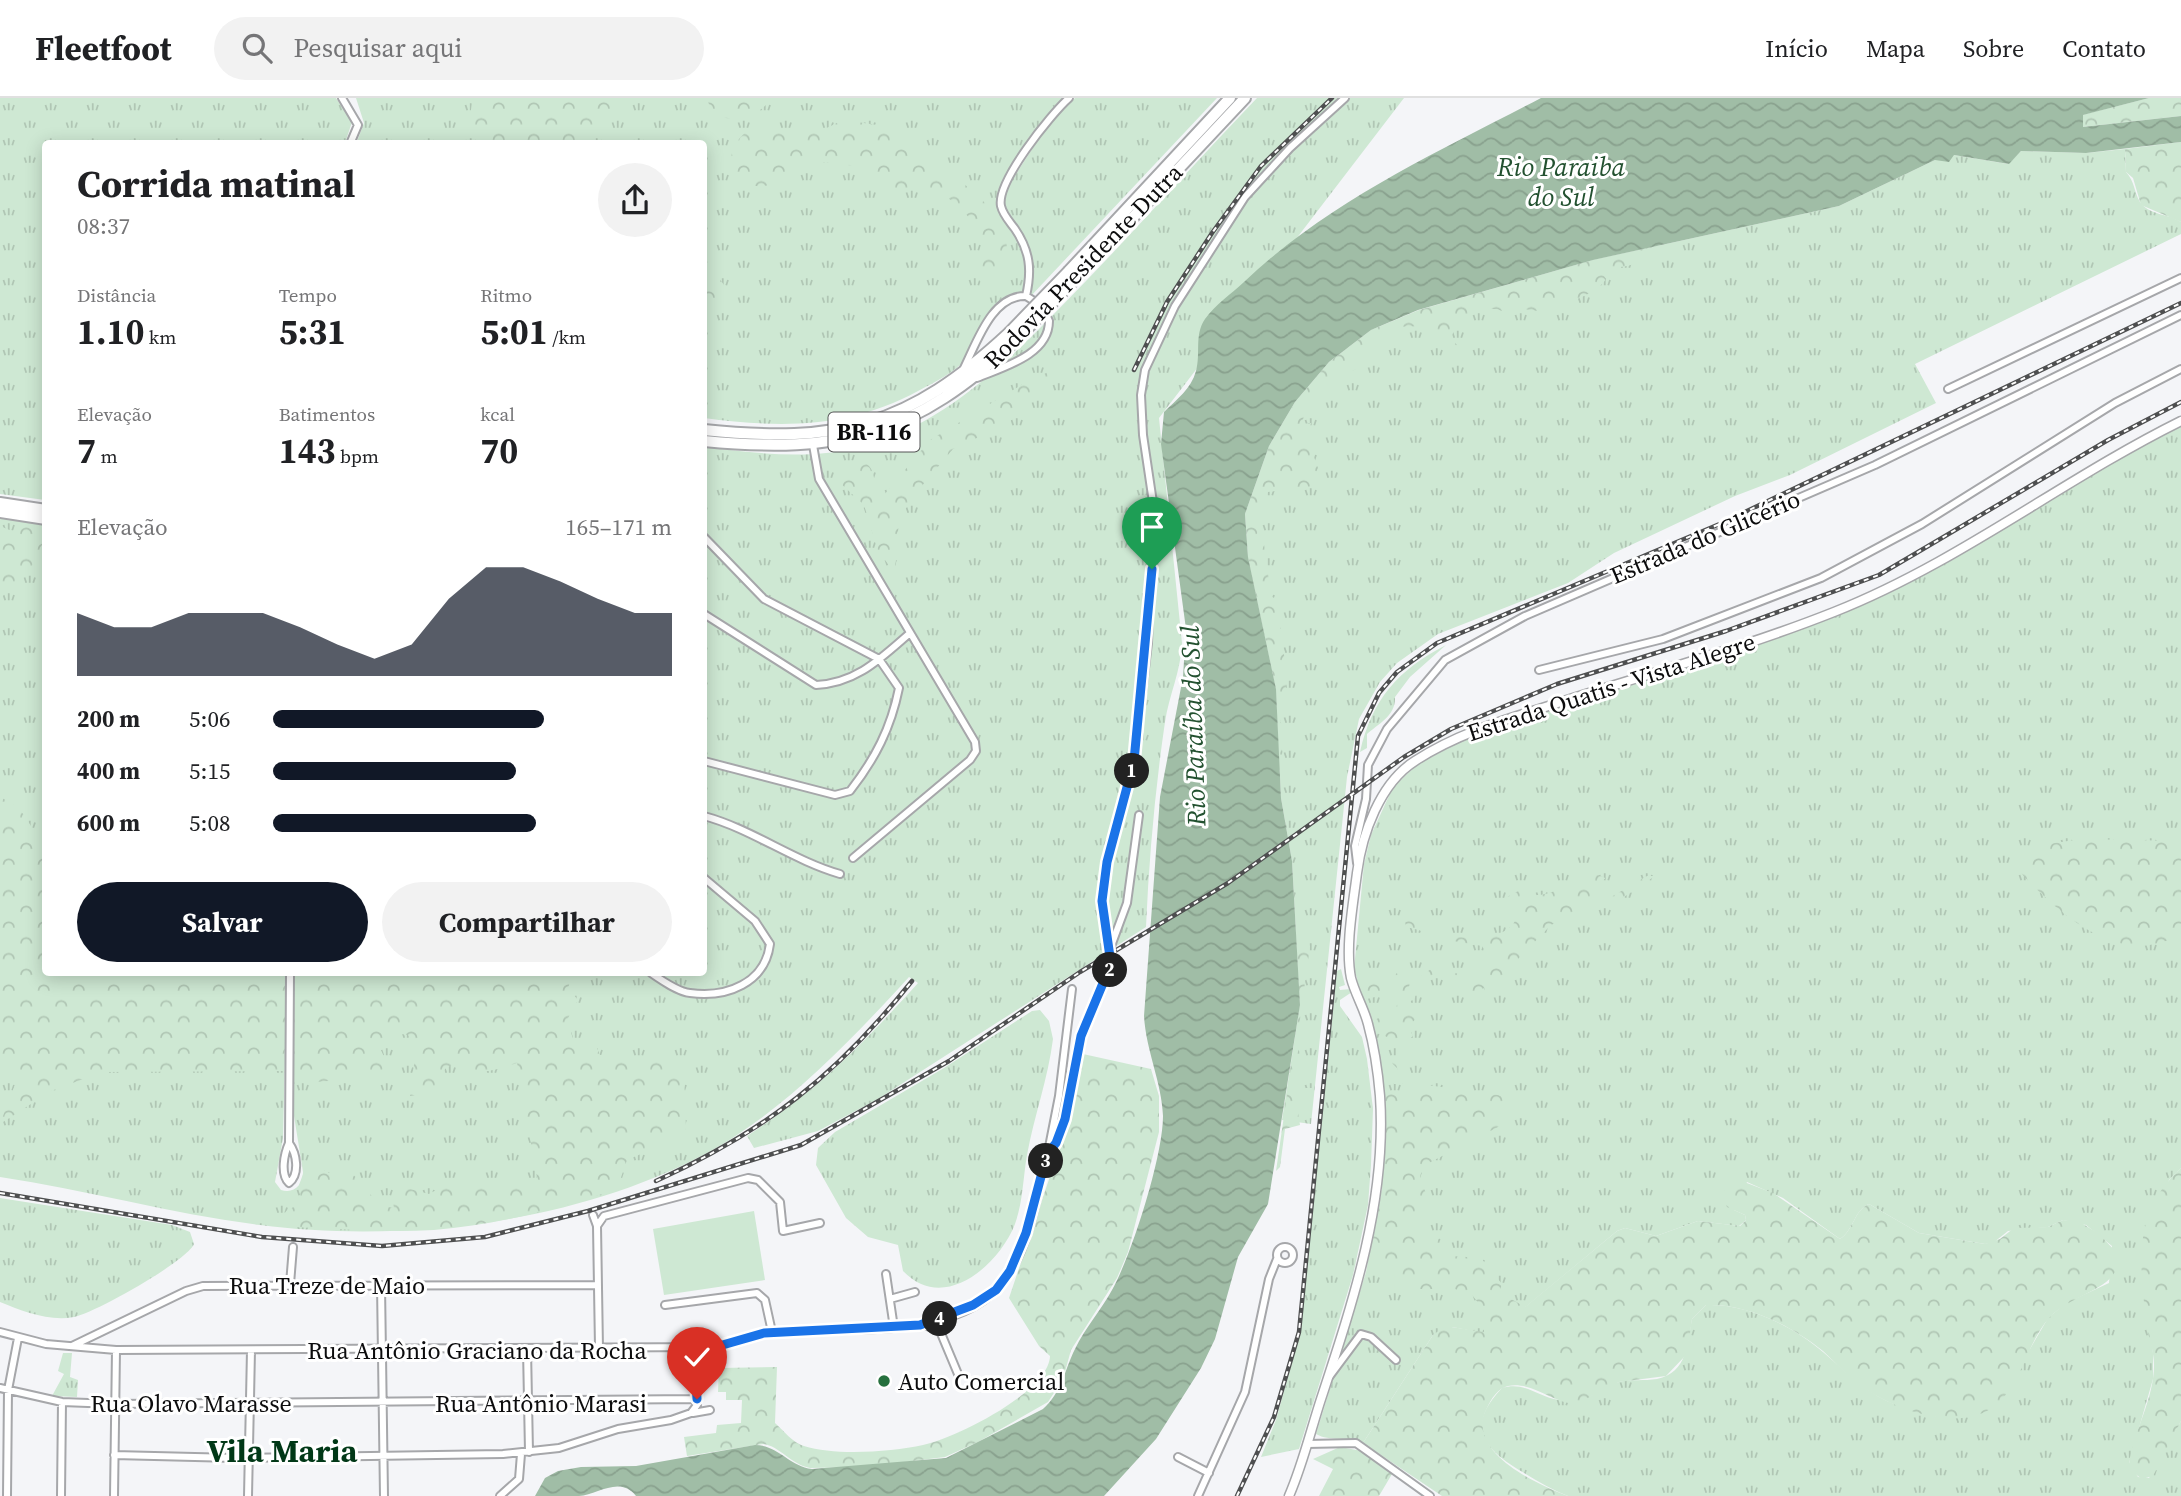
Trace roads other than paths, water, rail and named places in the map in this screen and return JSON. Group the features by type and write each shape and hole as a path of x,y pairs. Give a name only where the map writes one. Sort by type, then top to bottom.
{"highway":[{"name":"Rodovia Presidente Dutra","path":"1073,275 1230,98"},
{"name":"Rodovia Presidente Dutra","path":"707,441 786,447 813,445 854,437 899,422 965,378 1013,336 1245,98"},
{"name":"Rodovia Presidente Dutra","path":"707,430 774,436 813,435 851,428 910,407 965,378"},
{"path":"0,503 42,509"},
{"path":"0,512 42,518"}],"street":[{"path":"342,98 358,125 352,140"},
{"path":"1026,296 1030,275 1028,256 1022,239 1003,212 1001,199 1030,145 1056,110 1069,98"},
{"name":"Rua Antônio Graciano da Rocha","path":"0,1332 70,1347 116,1350 694,1348 719,1346 772,1332 916,1325 946,1317 973,1305 1001,1284 1019,1255 1047,1154 1056,1143 1065,1119 1081,1036 1111,964 1102,916 1102,892 1107,862 1134,761 1148,643 1150,582 1158,536 1143,435 1141,395 1145,370 1175,306 1245,197 1290,148 1345,98"},
{"path":"1948,389 2181,278"},
{"path":"1026,296 1047,315 1049,327 1043,342 1027,356 965,378 999,307 1013,297 1026,296"},
{"name":"Estrada do Glicério","path":"1357,869 1355,846 1366,799 1368,765 1387,729 1445,660 1504,627 1581,590 1875,465 2181,316"},
{"path":"1539,670 1663,639 1821,578 1923,524 2115,403 2181,369"},
{"name":"Estrada Quatis - Vista Alegre","path":"1289,1496 1328,1379 1369,1239 1380,1137 1380,1096 1371,1035 1351,975 1357,869 1371,822 1388,788 1399,773 1450,741 1498,720 1793,626 1877,593 1952,556 2181,421"},
{"path":"813,445 819,479 975,742 976,751 970,760 853,858"},
{"path":"707,540 764,599 879,659 899,688 893,718 884,741 850,791 835,795 707,762"},
{"path":"707,616 816,685 831,684 860,675 910,632"},
{"path":"1110,949 1126,903 1139,815"},
{"path":"707,817 733,824 809,865 840,874"},
{"path":"657,976 688,993 724,992 755,978 767,963 770,944 755,921 707,881"},
{"path":"289,1143 296,1158 295,1177 289,1183 284,1176 289,1143 290,976"},
{"path":"1047,1154 1059,1096 1072,989"},
{"path":"597,1226 604,1216 748,1178 758,1180 780,1202 783,1231 820,1223"},
{"path":"593,1215 597,1226 599,1348"},
{"path":"290,1284 293,1247"},
{"path":"1198,1496 1245,1392 1269,1279 1277,1259"},
{"path":"886,1274 894,1328"},
{"name":"Rua Treze de Maio","path":"70,1347 197,1287 290,1284 598,1285"},
{"path":"381,1285 384,1496"},
{"path":"890,1299 915,1292"},
{"path":"665,1305 757,1293 767,1304 772,1332"},
{"path":"916,1325 926,1325 940,1331 958,1374"},
{"path":"1328,1379 1361,1334 1371,1337 1396,1360"},
{"path":"7,1496 8,1390 18,1338"},
{"path":"691,1413 697,1402 694,1348"},
{"path":"500,1496 519,1479 525,1453 527,1349"},
{"path":"114,1496 116,1350"},
{"path":"248,1496 251,1350"},
{"name":"Rua Olavo Marasse","path":"0,1388 62,1402 384,1403"},
{"path":"61,1496 62,1402"},
{"name":"Rua Antônio Marasi","path":"384,1403 697,1402"},
{"path":"114,1455 247,1457 525,1453 559,1448 618,1429 710,1410"},
{"path":"1307,1444 1356,1444 1430,1496"},
{"path":"1178,1457 1209,1473"}],"water":[{"name":"Rio Paraiba do Sul","path":"1541,98 2149,98 2083,115 2083,127 2181,116 2181,142 2086,153 2021,151 2009,164 1954,155 1949,162 1935,160 1839,206 1593,260 1418,310 1371,330 1329,362 1295,402 1269,446 1245,514 1248,557 1276,689 1281,798 1292,861 1300,1005 1268,1204 1238,1257 1215,1339 1201,1368 1156,1439 1104,1496 636,1496 630,1490 616,1487 579,1496 535,1496 545,1478 558,1471 581,1467 636,1466 755,1445 770,1448 797,1464 812,1469 946,1458 1043,1409 1054,1396 1079,1341 1120,1274 1145,1204 1162,1133 1162,1104 1144,1016 1160,797 1183,677 1186,629 1161,444 1164,412 1194,377 1200,331 1205,319 1218,304 1277,253 1348,202"}],"railway":[{"path":"1134,370 1167,302 1212,233 1261,166 1332,98"},
{"path":"1237,1496 1274,1417 1299,1332 1358,736 1379,693 1397,672 1437,643 1722,523 2181,303"},
{"path":"0,1193 262,1237 382,1246 485,1237 588,1211 801,1145 949,1061 1080,972 1228,883 1404,757 1451,729 1557,684 1726,631 1879,575 2108,440 2181,402"},
{"path":"656,1181 732,1142 797,1098 855,1046 912,981"}],"place":[{"name":"Auto Comercial","path":"884,1381"}],"district":[{"name":"Vila Maria","path":"282,1451"}],"water label":[{"name":"Rio Paraíba do Sul","path":"1193,726"}]}
